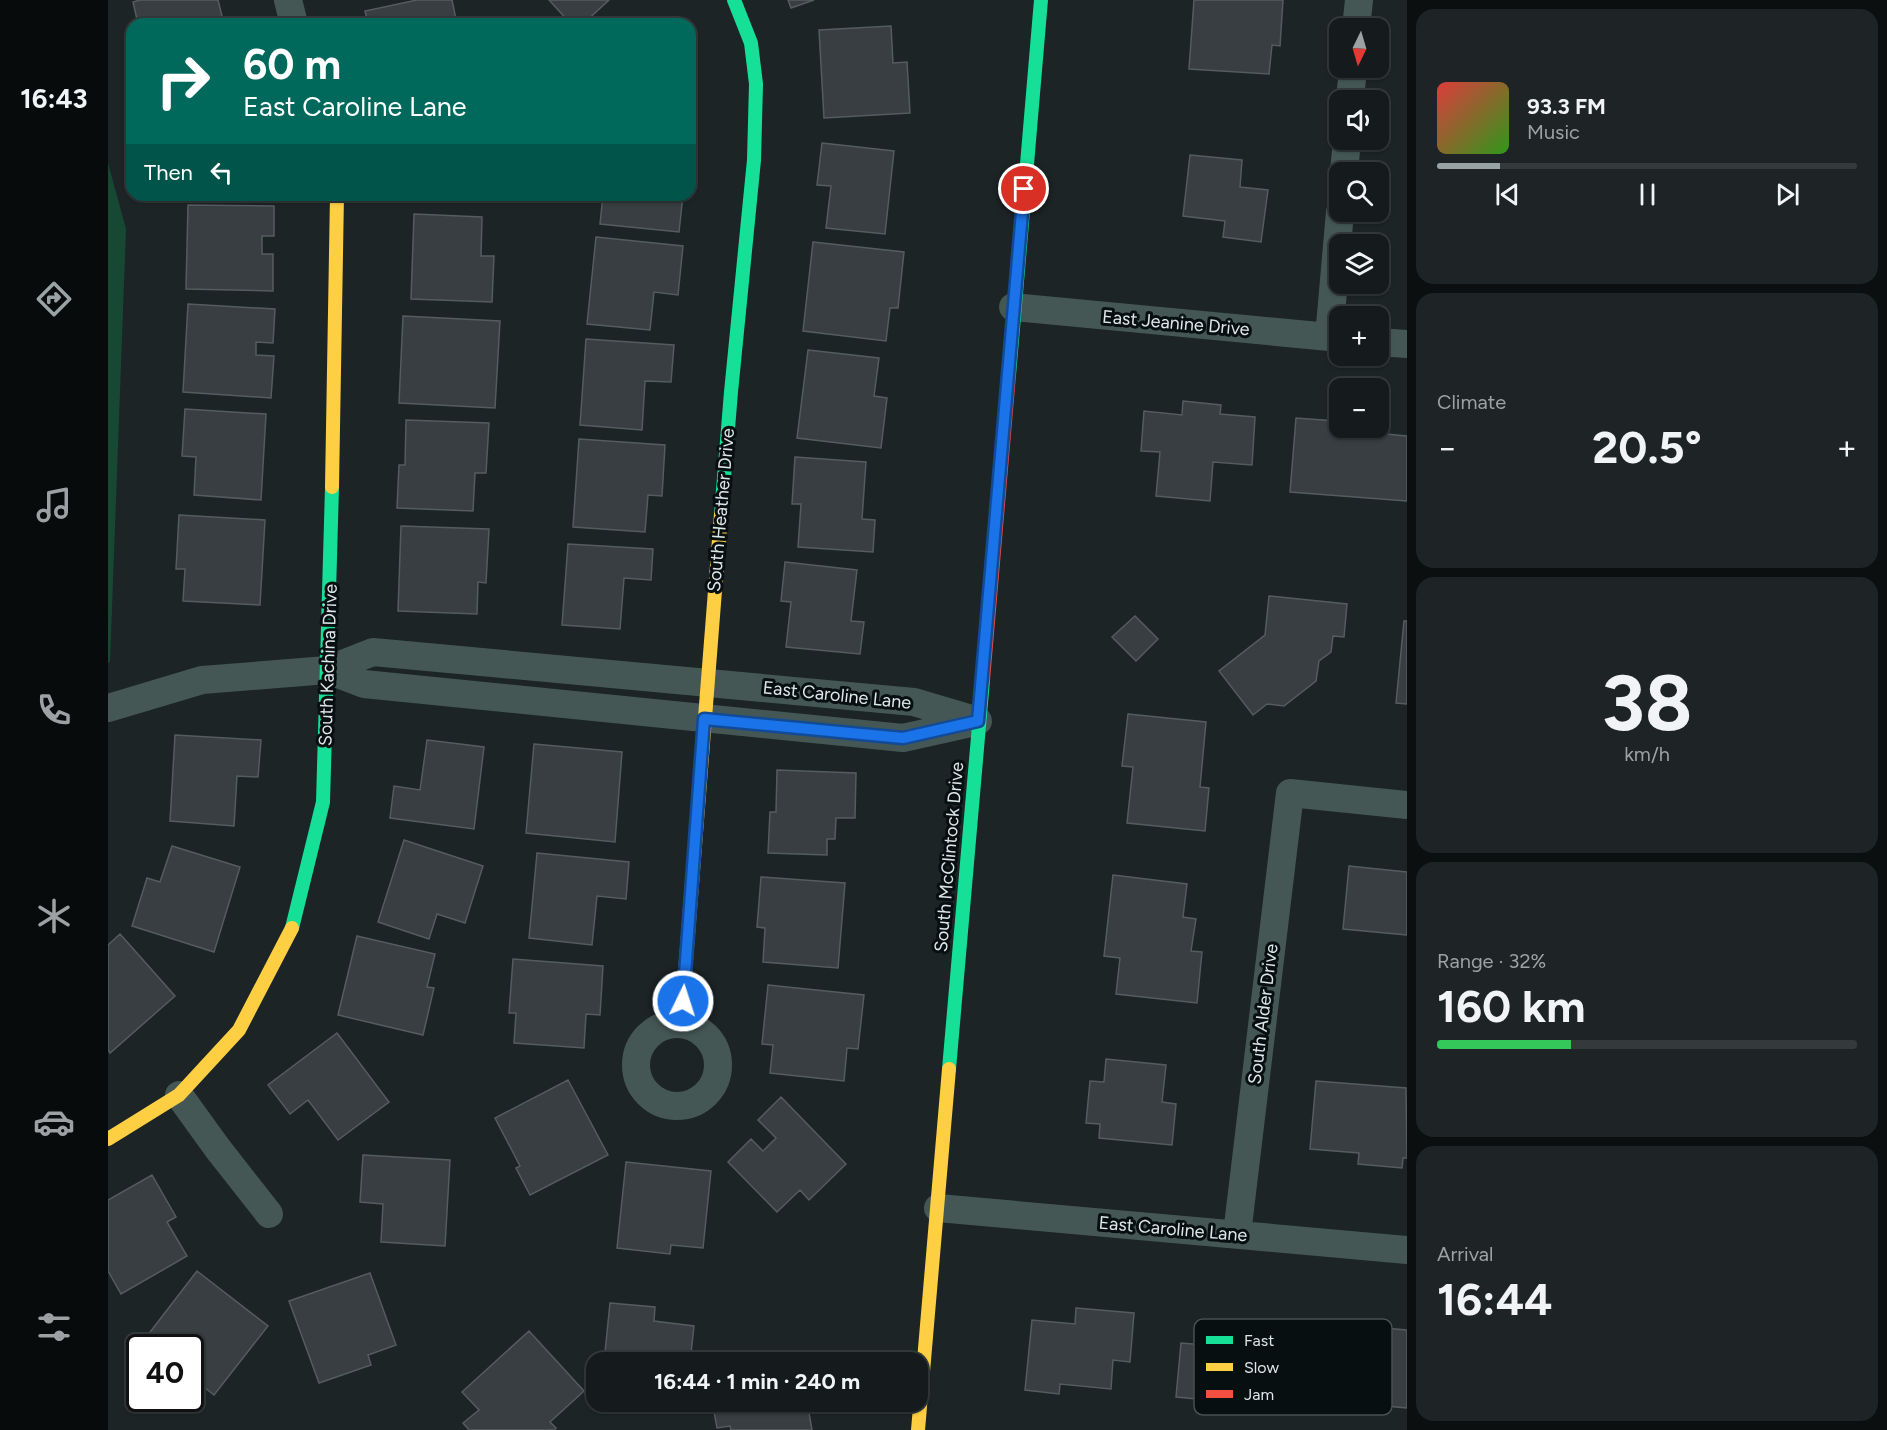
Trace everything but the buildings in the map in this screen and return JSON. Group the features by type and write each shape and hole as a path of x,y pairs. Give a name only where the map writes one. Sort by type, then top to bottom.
{"street":[{"path":"288,0 292,18"},
{"name":"South Heather Drive","path":"681,1024 731,392 754,160 756,84 751,43 734,0"},
{"name":"South McClintock Drive","path":"918,1430 1041,0"},
{"path":"1357,18 1359,0"},
{"name":"South Kachina Drive","path":"108,1139 179,1095 239,1030 294,924 323,802 337,201"},
{"path":"1336,306 1340,222"},
{"name":"East Jeanine Drive","path":"1013,307 1329,338"},
{"path":"1389,343 1407,344"},
{"name":"East Caroline Lane","path":"108,708 202,680 327,670 373,652 914,702 978,721"},
{"name":"East Caroline Lane","path":"327,670 364,684 903,738 978,721"},
{"name":"South Alder Drive","path":"1237,1234 1290,793 1407,804"},
{"path":"179,1095 269,1214"},
{"name":"East Caroline Lane","path":"938,1208 1407,1250"}],"green space":[{"path":"108,163 126,229 110,662 108,663"}],"traffic: fast":[{"path":"721,514 754,160 756,84 751,43 734,0"},
{"path":"1009,375 1041,0"},
{"path":"292,928 323,802 332,487"},
{"path":"949,1069 983,680"}],"traffic: slow":[{"path":"332,487 337,201"},
{"path":"681,1024 721,514"},
{"path":"108,1139 179,1095 239,1030 292,928"},
{"path":"918,1430 949,1069"}],"traffic: jam":[{"path":"983,680 1009,375"}],"route":[{"path":"683,1001 704,719 903,738 978,721 1024,189"}]}
